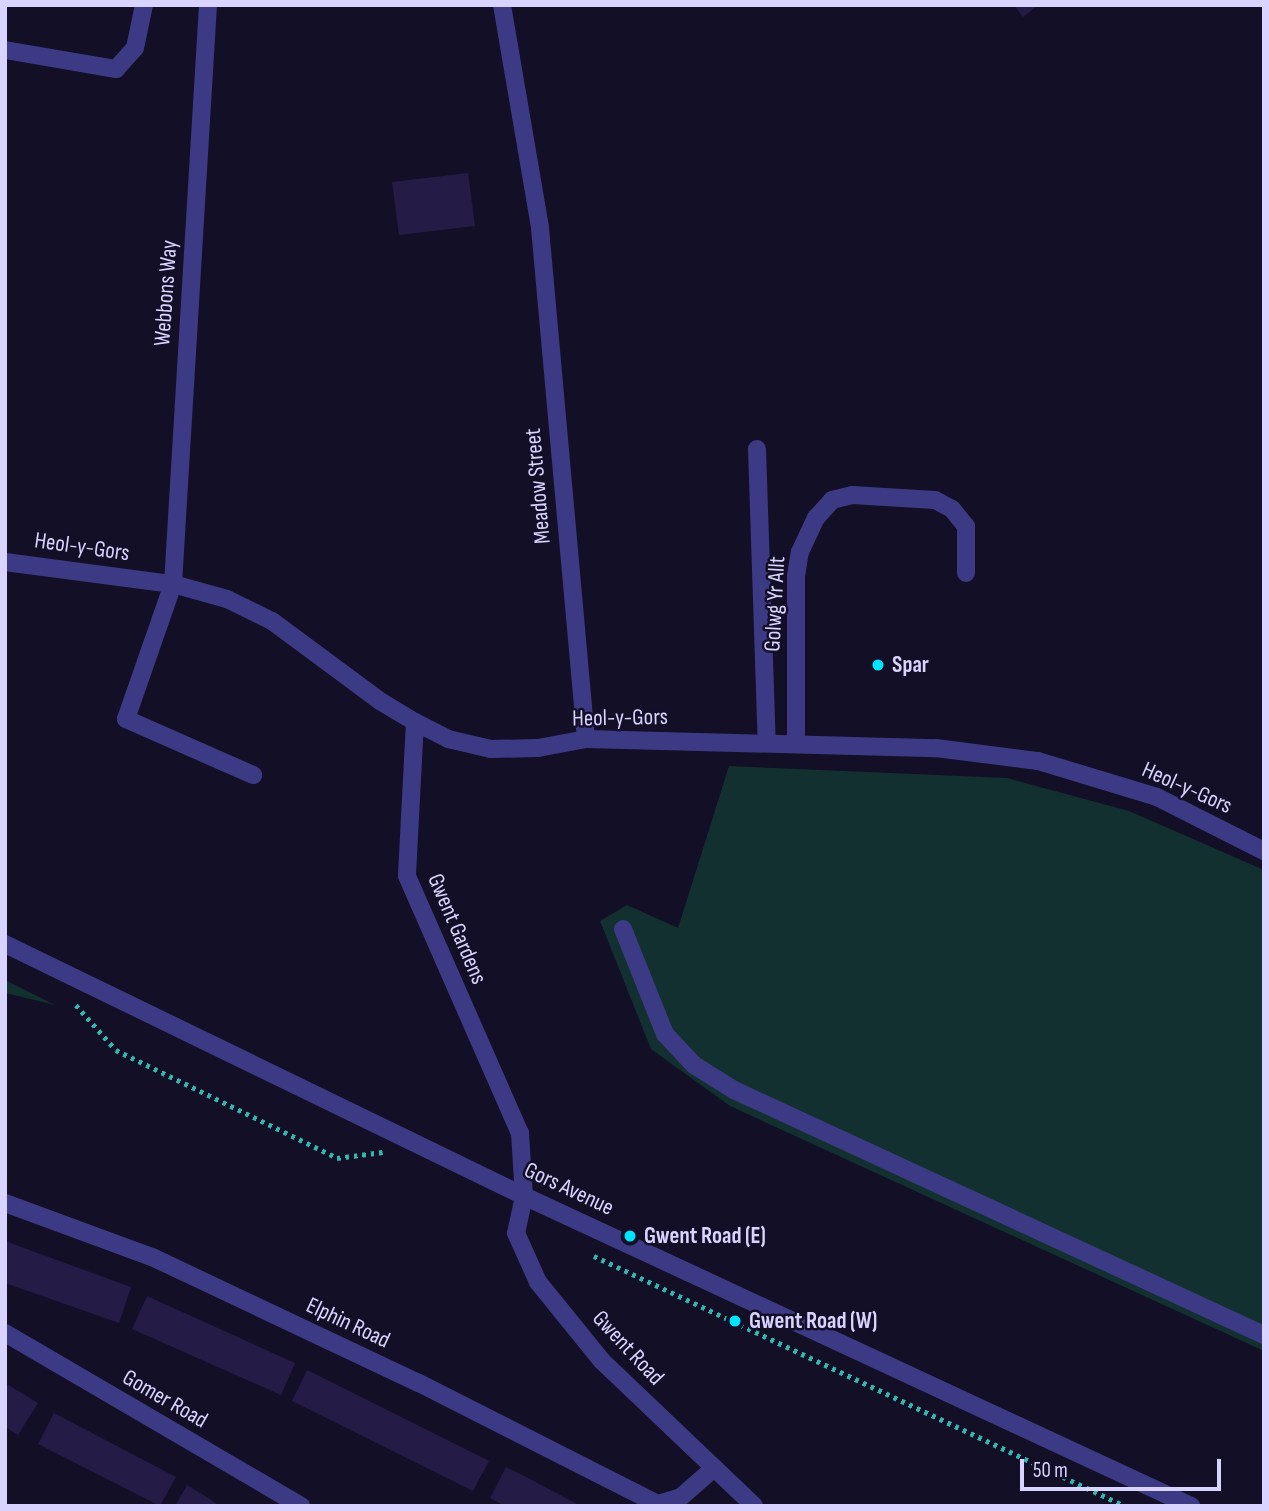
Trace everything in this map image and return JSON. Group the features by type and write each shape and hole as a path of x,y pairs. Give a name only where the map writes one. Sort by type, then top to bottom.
{"street":[{"path":"5,50 116,69 135,48 144,5"},
{"name":"Webbons Way","path":"208,5 173,584 126,719 253,775"},
{"name":"Meadow Street","path":"502,5 540,228 586,739"},
{"path":"757,449 767,743"},
{"name":"Golwg Yr Allt","path":"796,744 796,576 800,552 816,518 832,500 852,495 935,500 952,509 966,526 966,573"},
{"name":"Heol-y-Gors","path":"5,562 173,584 227,599 272,621 415,722 448,739 491,749 538,748 586,739 936,748 1038,761 1157,797 1264,851"},
{"name":"Gwent Gardens","path":"415,722 407,876 520,1133 524,1196"},
{"path":"622,929 666,1034 694,1065 734,1090 1264,1335"},
{"name":"Gors Avenue","path":"5,944 524,1196 1191,1506"},
{"name":"Gwent Road","path":"524,1196 516,1233 538,1282 602,1361 754,1506"},
{"name":"Elphin Road","path":"5,1203 152,1257 419,1383 660,1505"},
{"name":"Gomer Road","path":"5,1334 300,1506"},
{"path":"660,1505 681,1497 714,1468"}],"path":[{"path":"70,999 116,1050 337,1158 387,1152"},
{"path":"581,1250 1125,1506"}],"green space":[{"path":"729,766 1007,778 1129,811 1264,870 1264,1351 730,1106 651,1049 600,921 627,905 678,928"},
{"path":"5,980 55,1005 5,993"}],"building":[{"path":"1014,5 1038,5 1023,17"},
{"path":"468,173 475,226 399,235 392,182"},
{"path":"5,1241 131,1287 119,1323 5,1283"},
{"path":"147,1296 295,1363 281,1395 132,1329"},
{"path":"307,1370 489,1461 473,1491 292,1401"},
{"path":"5,1383 38,1403 18,1435 5,1427"},
{"path":"54,1413 176,1477 160,1506 38,1444"},
{"path":"506,1467 581,1506 505,1506 490,1498"},
{"path":"187,1485 210,1499 220,1506 175,1506"}],"place":[{"name":"Spar","path":"878,665"},
{"name":"Gwent Road (E)","path":"630,1236"},
{"name":"Gwent Road (W)","path":"735,1321"}]}
